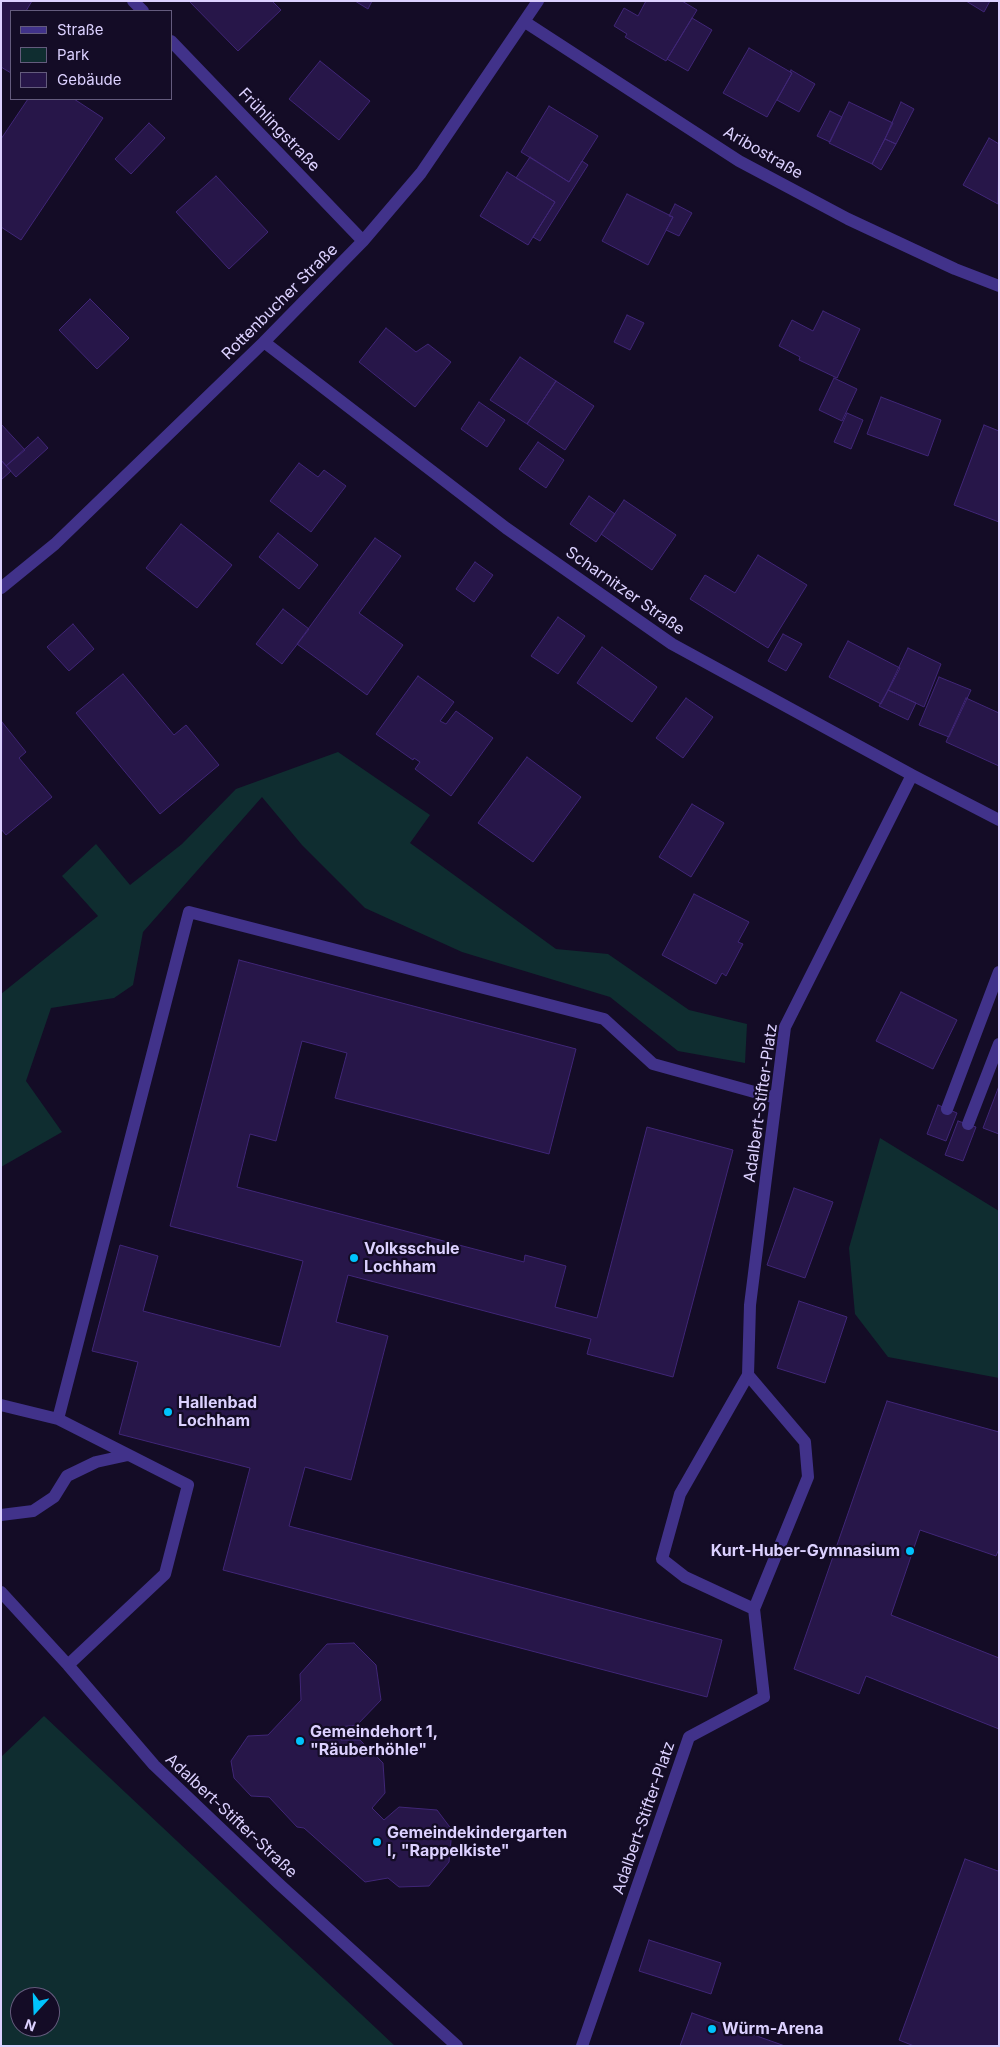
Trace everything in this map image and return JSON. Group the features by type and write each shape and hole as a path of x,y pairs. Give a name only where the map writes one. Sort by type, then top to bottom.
{"street":[{"path":"133,1 142,10"},
{"name":"Rottenbucher Straße","path":"1,588 55,544 264,342 363,241 421,173 538,1"},
{"name":"Aribostraße","path":"525,22 739,161 848,219 955,269 999,286"},
{"name":"Frühlingstraße","path":"172,42 363,241"},
{"name":"Scharnitzer Straße","path":"264,342 506,528 672,644 912,775 999,820"},
{"name":"Adalbert-Stifter-Platz","path":"754,1609 685,1577 662,1559 680,1494 748,1375 750,1305 785,1027 912,775"},
{"path":"58,1420 189,912 604,1019 653,1064 776,1098"},
{"path":"947,1109 999,972"},
{"path":"968,1124 999,1044"},
{"name":"Adalbert-Stifter-Platz","path":"582,2046 689,1737 764,1697 754,1609 808,1477 805,1442 748,1375"},
{"path":"1,1405 58,1420 188,1485 165,1574 68,1665"},
{"path":"1,1515 33,1511 54,1497 67,1476 96,1462 128,1455"},
{"name":"Adalbert-Stifter-Straße","path":"1,1592 68,1665 154,1765 278,1883 457,2046"}],"green space":[{"path":"338,752 430,815 410,843 556,949 608,954 689,1010 747,1024 745,1063 678,1051 610,997 462,952 365,908 302,845 262,797 143,932 133,985 114,998 51,1008 26,1081 62,1132 1,1167 1,994 98,916 62,876 96,844 130,885 182,844 236,789"},
{"path":"880,1138 999,1211 999,1378 888,1357 855,1314 849,1248"},
{"path":"44,1716 395,2046 1,2046 1,1757"}],"building":[{"path":"1,1 32,1 27,10 10,10 10,72 1,67"},
{"path":"189,1 272,1 281,10 238,51"},
{"path":"355,1 372,1 368,9"},
{"path":"646,1 682,1 697,10 666,61 625,37 627,34 614,26 624,8 638,16"},
{"path":"966,1 990,1 984,12"},
{"path":"692,18 712,30 688,71 667,59"},
{"path":"749,48 792,73 767,117 723,93"},
{"path":"320,61 370,101 339,140 289,99"},
{"path":"791,70 815,84 799,112 777,100 792,73 790,72"},
{"path":"27,100 76,100 103,118 21,240 1,227 1,139"},
{"path":"849,102 893,123 872,164 829,143"},
{"path":"901,102 914,109 896,144 885,139"},
{"path":"549,106 598,136 569,182 521,152"},
{"path":"830,111 842,117 830,142 817,136"},
{"path":"149,123 165,138 131,174 115,159"},
{"path":"989,138 999,144 998,204 963,185"},
{"path":"885,139 896,144 881,170 872,164"},
{"path":"530,157 569,182 582,161 588,165 540,241 533,237 555,202 516,178"},
{"path":"507,172 555,202 528,245 480,216"},
{"path":"216,176 268,232 229,269 176,212"},
{"path":"627,194 673,217 648,265 602,241"},
{"path":"675,204 692,213 679,236 666,230 673,217 669,216"},
{"path":"90,299 129,338 97,369 59,330"},
{"path":"823,311 860,329 837,378 799,360 800,357 779,346 792,320 813,331"},
{"path":"627,315 644,323 630,350 614,342"},
{"path":"386,328 416,352 428,344 451,362 415,407 359,362"},
{"path":"520,357 556,381 527,424 490,400"},
{"path":"834,378 857,389 842,421 819,410"},
{"path":"556,381 594,406 565,450 527,424"},
{"path":"881,397 941,420 928,456 867,434"},
{"path":"479,402 505,420 487,447 461,429"},
{"path":"847,413 863,420 851,449 834,442"},
{"path":"1,424 25,450 6,466 1,460"},
{"path":"984,425 999,431 999,522 954,505"},
{"path":"38,437 48,448 16,477 6,466"},
{"path":"538,442 564,460 546,488 519,469"},
{"path":"1,460 11,471 1,480"},
{"path":"299,463 318,477 324,470 346,486 311,532 270,501"},
{"path":"589,496 615,514 596,542 570,524"},
{"path":"624,500 676,535 652,570 601,534"},
{"path":"181,524 232,565 197,608 146,568"},
{"path":"278,533 318,565 299,589 259,557"},
{"path":"375,538 401,556 359,613 403,645 367,695 297,644"},
{"path":"758,555 807,585 768,648 690,599 705,575 735,593"},
{"path":"475,562 493,575 474,602 456,589"},
{"path":"283,609 309,629 282,664 256,644"},
{"path":"558,617 585,636 558,674 531,656"},
{"path":"73,624 94,649 69,671 47,647"},
{"path":"783,634 802,644 786,671 768,661"},
{"path":"848,641 900,668 881,704 829,677"},
{"path":"602,647 657,687 632,722 577,683"},
{"path":"908,648 941,664 924,707 888,690"},
{"path":"123,674 174,735 186,725 219,765 160,814 76,713"},
{"path":"418,676 454,702 440,721 446,724 456,711 493,738 451,796 415,769 420,762 414,758 413,760 376,734"},
{"path":"939,677 971,690 949,737 919,725"},
{"path":"888,690 916,703 908,720 879,706"},
{"path":"686,698 713,717 683,758 656,738"},
{"path":"966,698 999,713 999,766 946,742"},
{"path":"2,722 26,752 19,758 52,797 6,835 1,829"},
{"path":"527,757 581,797 533,862 478,823"},
{"path":"692,804 724,823 691,877 659,857"},
{"path":"694,894 749,922 738,942 743,944 726,976 722,973 716,984 662,955"},
{"path":"239,960 576,1049 549,1154 335,1098 347,1053 302,1041 276,1141 250,1134 237,1187 524,1262 525,1255 566,1266 555,1307 597,1318 647,1127 733,1150 673,1377 587,1354 591,1339 348,1275 336,1322 388,1336 351,1480 305,1467 289,1526 722,1640 707,1697 223,1570 250,1468 119,1434 138,1362 92,1351 120,1245 158,1256 143,1311 280,1347 303,1261 170,1226"},
{"path":"901,992 957,1020 933,1069 876,1041"},
{"path":"999,1086 999,1134 983,1128"},
{"path":"938,1105 957,1113 946,1141 927,1134"},
{"path":"958,1121 976,1127 963,1161 945,1155"},
{"path":"794,1188 833,1202 805,1278 767,1265"},
{"path":"799,1301 847,1317 825,1383 777,1368"},
{"path":"887,1401 999,1432 999,1549 996,1556 920,1530 891,1615 999,1658 999,1729 866,1676 859,1694 794,1669"},
{"path":"354,1643 376,1665 381,1700 357,1725 339,1727 341,1740 360,1740 383,1763 385,1793 372,1808 384,1820 399,1807 437,1810 452,1830 449,1862 429,1886 399,1887 388,1878 365,1882 304,1828 297,1827 269,1797 251,1796 234,1778 231,1761 248,1736 268,1735 301,1700 300,1674 327,1644"},
{"path":"965,1859 998,1871 999,1869 999,2046 914,2046 899,2040"},
{"path":"649,1940 721,1963 711,1994 639,1971"},
{"name":"Würm-Arena","path":"692,2013 785,2046 680,2046"}],"place":[{"name":"Volksschule Lochham","path":"354,1258"},
{"name":"Hallenbad Lochham","path":"168,1412"},
{"name":"Kurt-Huber-Gymnasium","path":"910,1551"},
{"name":"Gemeindehort 1, \"Räuberhöhle\"","path":"300,1741"},
{"name":"Gemeindekindergarten I, \"Rappelkiste\"","path":"377,1842"},
{"name":"Würm-Arena","path":"712,2029"}]}
